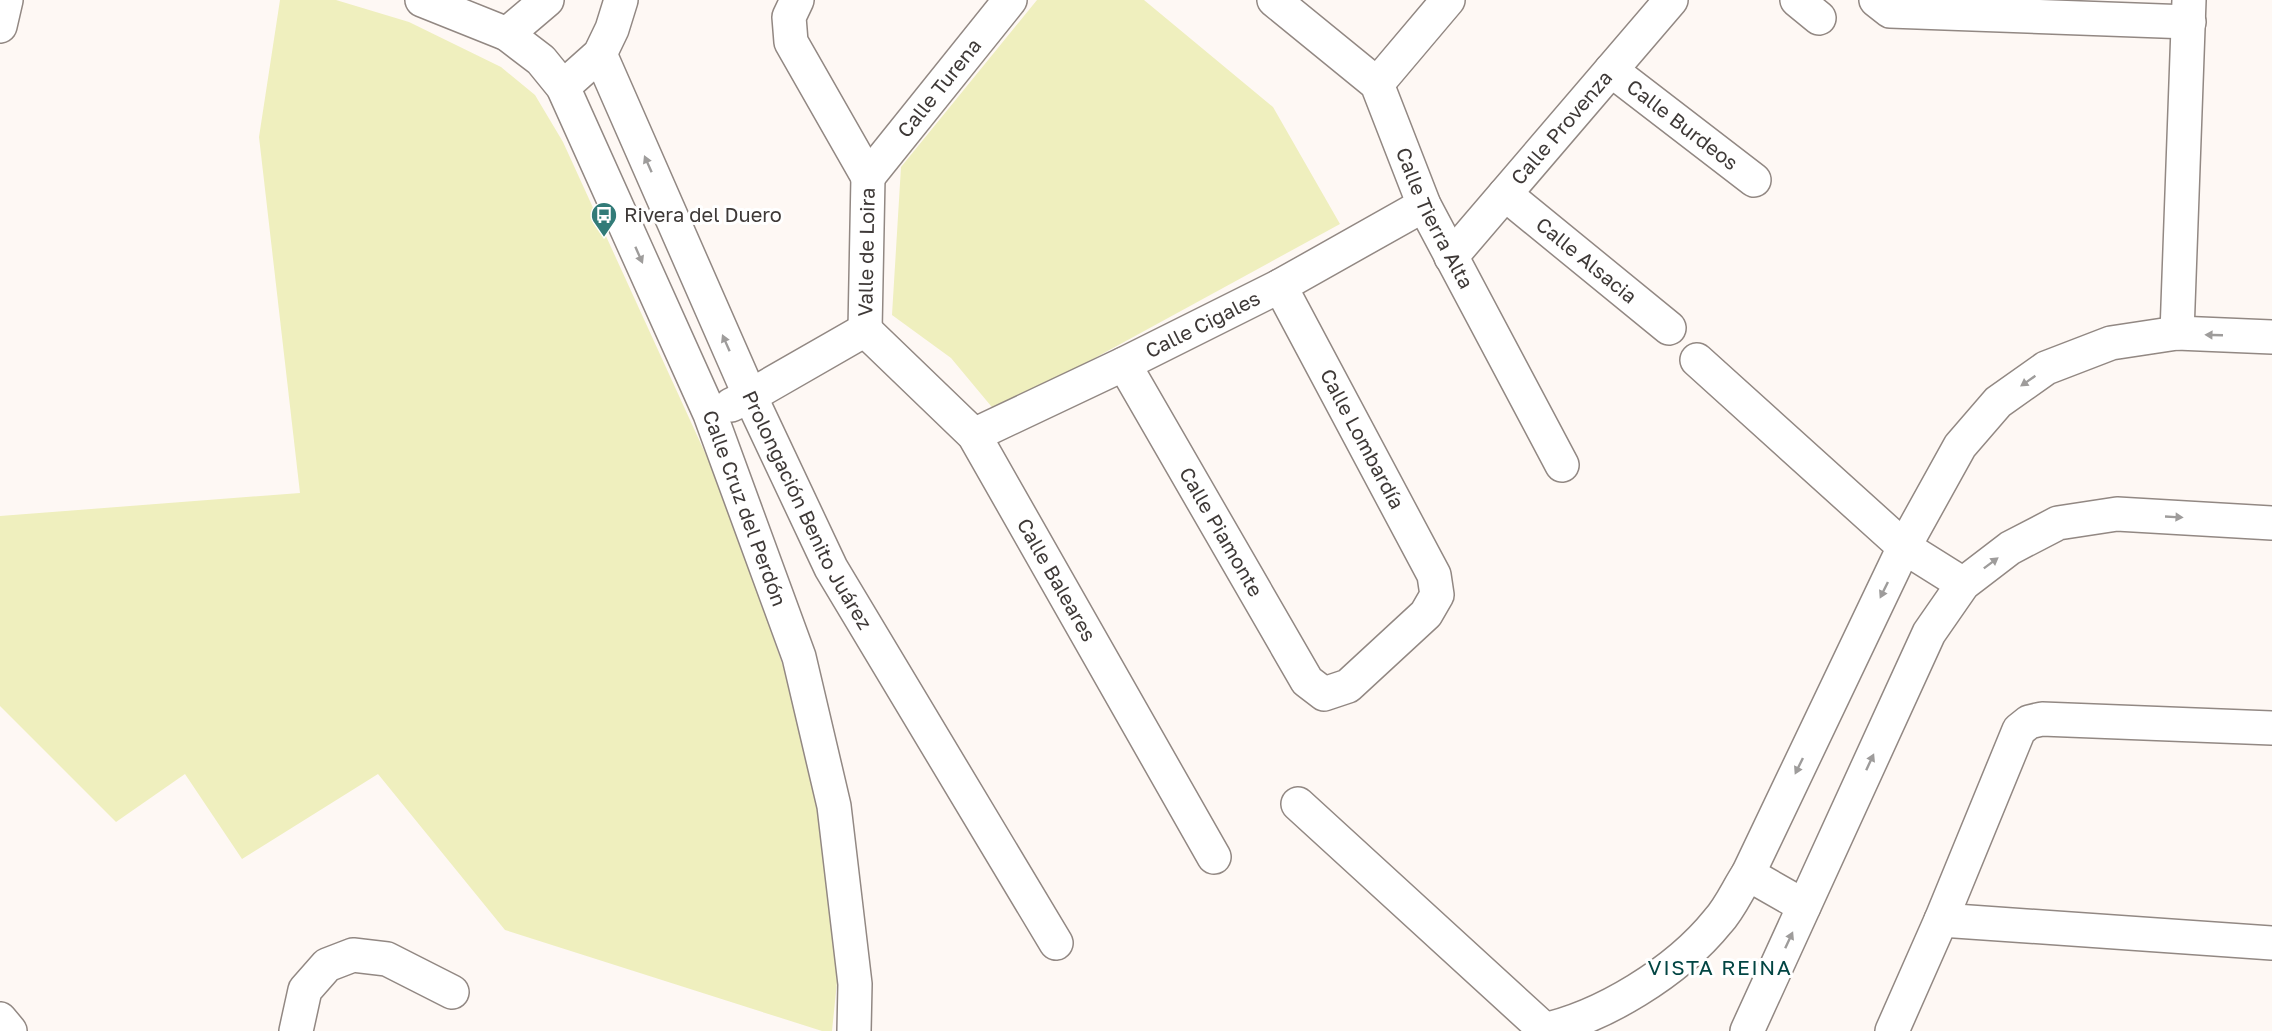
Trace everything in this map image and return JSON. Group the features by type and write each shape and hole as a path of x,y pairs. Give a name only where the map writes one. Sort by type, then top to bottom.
{"street":[{"path":"0,26 6,0"},
{"name":"Calle Cruz del Perdón","path":"422,0 507,34 542,60 563,87 710,414 799,657 834,806 855,984 854,1031"},
{"path":"507,34 547,0"},
{"path":"563,87 600,54 621,0"},
{"path":"797,0 789,17 791,42 868,177"},
{"name":"Calle Turena","path":"868,177 1010,0"},
{"name":"Calle Tierra Alta","path":"1274,0 1377,84 1424,205 1562,465"},
{"path":"1377,84 1448,0"},
{"name":"Calle Provenza","path":"1451,257 1671,0"},
{"path":"1876,0 1890,11 2189,11 2177,333"},
{"name":"Prolongación Benito Juárez","path":"600,54 750,396 831,568 1056,943"},
{"name":"Calle Burdeos","path":"1611,70 1755,180"},
{"name":"Valle de Loira","path":"710,414 750,396 865,330 868,177"},
{"name":"Calle Alsacia","path":"1505,194 1669,328"},
{"name":"Calle Cigales","path":"975,435 1280,286 1424,205"},
{"name":"Calle Lombardía","path":"1280,286 1434,575 1437,595 1425,614 1347,686 1324,694"},
{"name":"Calle Baleares","path":"865,330 975,435 1214,857"},
{"path":"1298,804 1542,1030 1592,1013 1636,990 1679,960 1719,921 1748,874 1904,547 1960,446 1998,402 2046,368 2110,342 2177,333 2272,337"},
{"path":"1697,360 1904,547 1963,584"},
{"name":"Calle Piamonte","path":"1124,364 1307,681 1324,694"},
{"path":"1747,1031 1929,633 1963,584 2010,548 2058,523 2117,514 2272,523"},
{"path":"1892,1031 1941,920 2019,730 2029,722 2042,718 2272,729"},
{"path":"1748,874 1804,906"},
{"path":"1941,920 2272,943"},
{"path":"296,1031 305,990 327,965 353,955 387,959 452,993"},
{"path":"0,1019 10,1031"}],"green space":[{"path":"280,0 336,0 409,22 501,67 535,95 563,142 722,490 795,701 825,828 837,982 832,1031 822,1031 505,930 378,774 242,859 185,774 116,822 0,706 0,516 300,493 259,137"},
{"path":"1037,0 1144,0 1273,107 1340,224 996,412 951,358 892,315 901,167"}],"place":[{"name":"Rivera del Duero","path":"604,238"}],"district":[{"name":"VISTA REINA","path":"1720,968"}]}
